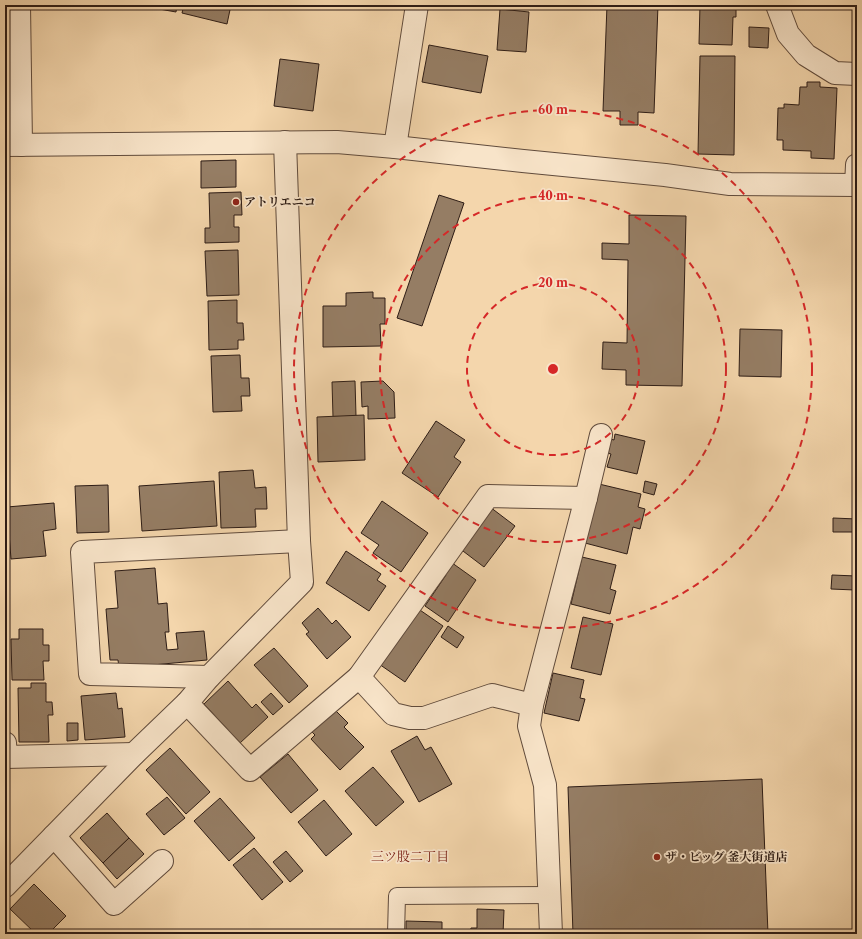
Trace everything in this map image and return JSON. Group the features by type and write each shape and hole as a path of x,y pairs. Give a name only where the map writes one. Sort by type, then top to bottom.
{"street":[{"path":"19,5 13,145 337,142 665,175 730,184 857,178"},
{"path":"395,147 417,5"},
{"path":"777,5 788,34 806,55 835,73 857,74"},
{"path":"5,886 134,754 187,703 209,677 302,582 299,541 285,142"},
{"path":"550,934 545,785 529,726 532,705 601,435"},
{"path":"187,703 250,770 359,677 488,496 586,498"},
{"path":"209,677 90,674 82,552 299,541"},
{"path":"359,677 393,714 410,718 424,718 492,695 532,705"},
{"path":"5,743 6,757 134,754"},
{"path":"54,836 114,904 162,861"}],"lane":[{"path":"396,934 397,896 549,895"}],"building":[{"path":"137,5 177,5 176,12"},
{"path":"184,5 231,5 227,24 182,13"},
{"path":"607,5 658,5 654,113 638,112 638,125 620,125 620,111 603,111"},
{"path":"700,5 736,5 736,17 733,17 732,45 699,44"},
{"path":"500,9 529,12 526,52 497,50"},
{"path":"749,27 769,28 768,48 749,47"},
{"path":"429,45 488,56 481,93 422,82"},
{"path":"700,56 735,56 734,155 698,154"},
{"path":"280,59 319,64 313,111 274,106"},
{"path":"807,82 820,82 820,87 837,88 834,159 811,158 811,151 783,150 783,140 777,140 778,108 784,108 784,104 799,105 800,87 807,87"},
{"path":"236,160 236,187 201,188 201,161"},
{"path":"241,192 242,215 234,215 234,227 239,227 239,242 205,243 205,228 210,228 209,193"},
{"path":"439,195 464,203 422,326 397,318"},
{"path":"629,215 686,216 682,386 626,385 626,370 602,369 603,342 627,343 628,260 602,259 602,243 629,244"},
{"path":"238,250 239,295 207,296 205,251"},
{"path":"855,251 857,251 857,270 855,270"},
{"path":"373,292 373,298 385,298 385,324 380,324 381,346 323,347 323,306 346,306 346,293"},
{"path":"237,300 237,323 243,323 244,340 238,340 238,349 209,350 208,301"},
{"path":"740,329 782,330 781,377 739,376"},
{"path":"854,354 857,354 857,378 853,377"},
{"path":"240,355 241,378 249,378 250,396 241,396 242,411 213,412 211,356"},
{"path":"355,381 356,416 333,417 332,382"},
{"path":"383,381 394,392 395,418 368,419 368,406 362,407 361,382"},
{"path":"364,415 365,460 318,462 317,417"},
{"path":"436,421 465,440 454,457 461,462 438,497 402,473"},
{"path":"615,434 645,441 637,474 607,467 611,454 603,452 607,438 614,440"},
{"path":"253,470 255,488 266,487 267,509 255,509 256,527 221,528 219,472"},
{"path":"214,481 217,526 142,531 139,486"},
{"path":"645,481 657,484 654,495 643,492"},
{"path":"599,484 641,494 638,507 645,509 640,529 633,527 627,554 585,543"},
{"path":"108,485 109,532 77,533 75,486"},
{"path":"382,501 428,533 401,572 373,553 379,545 361,533"},
{"path":"54,503 56,529 43,531 46,556 11,559 7,507"},
{"path":"490,507 515,526 484,567 459,548"},
{"path":"833,518 857,519 857,623 855,623 855,590 831,589 832,575 856,576 856,532 833,532"},
{"path":"346,551 381,574 377,580 386,586 369,611 326,583"},
{"path":"582,557 616,565 610,589 616,591 610,614 571,604"},
{"path":"448,560 476,580 448,622 425,606 446,575 440,571"},
{"path":"155,568 158,604 167,603 169,632 165,632 167,650 178,649 176,633 204,631 207,660 119,668 118,660 110,660 106,609 118,608 115,571"},
{"path":"318,608 332,624 336,620 351,637 327,659 306,634 309,632 302,623"},
{"path":"417,608 443,626 405,682 379,664"},
{"path":"583,617 613,624 601,675 571,668"},
{"path":"448,626 464,637 457,648 441,637"},
{"path":"19,629 43,629 43,645 49,645 49,661 43,661 44,680 12,680 11,639 19,639"},
{"path":"274,648 308,686 289,703 254,665"},
{"path":"553,673 584,680 580,698 585,699 579,721 544,713"},
{"path":"228,681 252,708 256,704 268,717 240,743 204,704"},
{"path":"31,683 46,683 46,702 52,702 53,715 48,715 49,742 19,742 18,688 31,688"},
{"path":"116,693 118,709 122,708 125,737 85,740 81,696"},
{"path":"271,693 283,706 273,715 261,702"},
{"path":"331,706 348,723 344,727 364,747 340,770 311,739 315,735 309,729"},
{"path":"67,723 78,723 78,740 67,741"},
{"path":"417,736 425,750 431,747 452,784 419,802 391,751"},
{"path":"170,748 210,792 186,814 146,770"},
{"path":"288,754 318,790 291,813 260,777"},
{"path":"373,767 404,802 376,826 345,791"},
{"path":"762,779 768,934 573,934 568,787"},
{"path":"167,797 185,818 164,835 146,814"},
{"path":"220,798 255,838 229,861 194,821"},
{"path":"324,800 352,834 326,856 298,822"},
{"path":"107,813 129,838 103,863 80,838"},
{"path":"129,838 144,854 117,879 103,863"},
{"path":"254,848 283,882 262,900 233,865"},
{"path":"286,851 303,871 290,882 273,862"},
{"path":"34,884 66,916 48,934 36,934 10,909"},
{"path":"477,909 504,910 503,934 470,934 471,928 477,928"},
{"path":"406,921 442,922 442,934 406,934"}],"place":[{"name":"アトリエニコ","path":"236,202"},
{"name":"ザ・ビッグ 釜大街道店","path":"657,857"}],"district":[{"name":"三ツ股二丁目","path":"410,856"}]}
